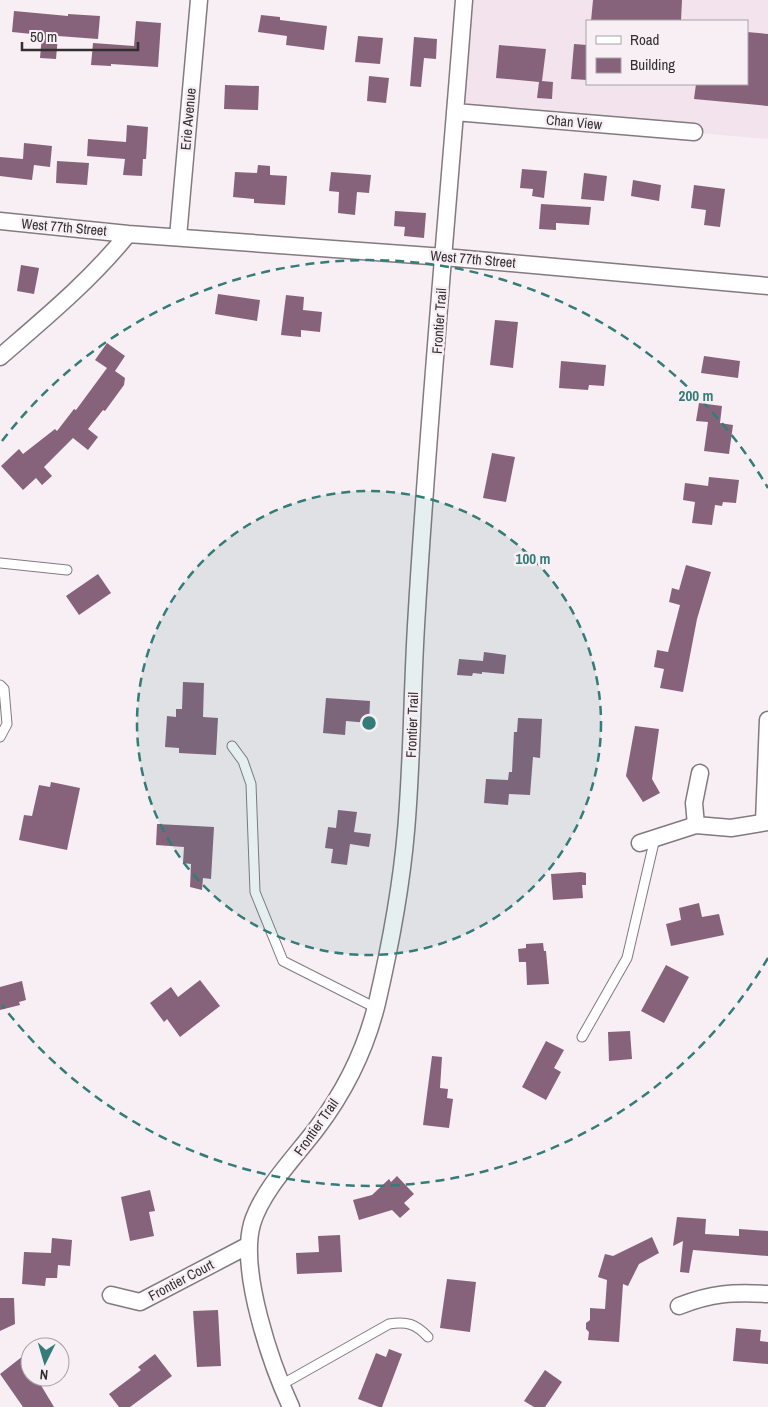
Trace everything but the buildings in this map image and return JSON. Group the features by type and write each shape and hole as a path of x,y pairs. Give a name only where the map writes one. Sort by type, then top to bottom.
{"street":[{"name":"Erie Avenue","path":"178,237 199,0"},
{"name":"Frontier Trail","path":"291,1407 281,1385 259,1316 250,1269 249,1245 252,1225 261,1201 321,1123 347,1082 376,1008 398,899 406,832 416,627 464,0"},
{"name":"Chan View","path":"455,112 694,132"},
{"name":"West 77th Street","path":"0,221 128,234 444,257 768,286"},
{"path":"0,357 62,304 104,264 128,234"},
{"path":"648,841 696,825 731,828 766,822 768,720"},
{"path":"696,825 694,803 700,772"},
{"name":"Frontier Court","path":"111,1295 140,1302 249,1245"},
{"path":"679,1306 705,1296 739,1292 768,1294"}],"lane":[{"path":"0,562 67,570"},
{"path":"0,685 4,689 7,724 0,737"},
{"path":"232,746 243,761 252,784 255,892 283,961 376,1008"},
{"path":"582,1038 627,958 648,841"},
{"path":"281,1385 389,1324 401,1322 416,1325 428,1337"}],"shaded area":[{"path":"464,0 768,0 768,139 455,112"}]}
